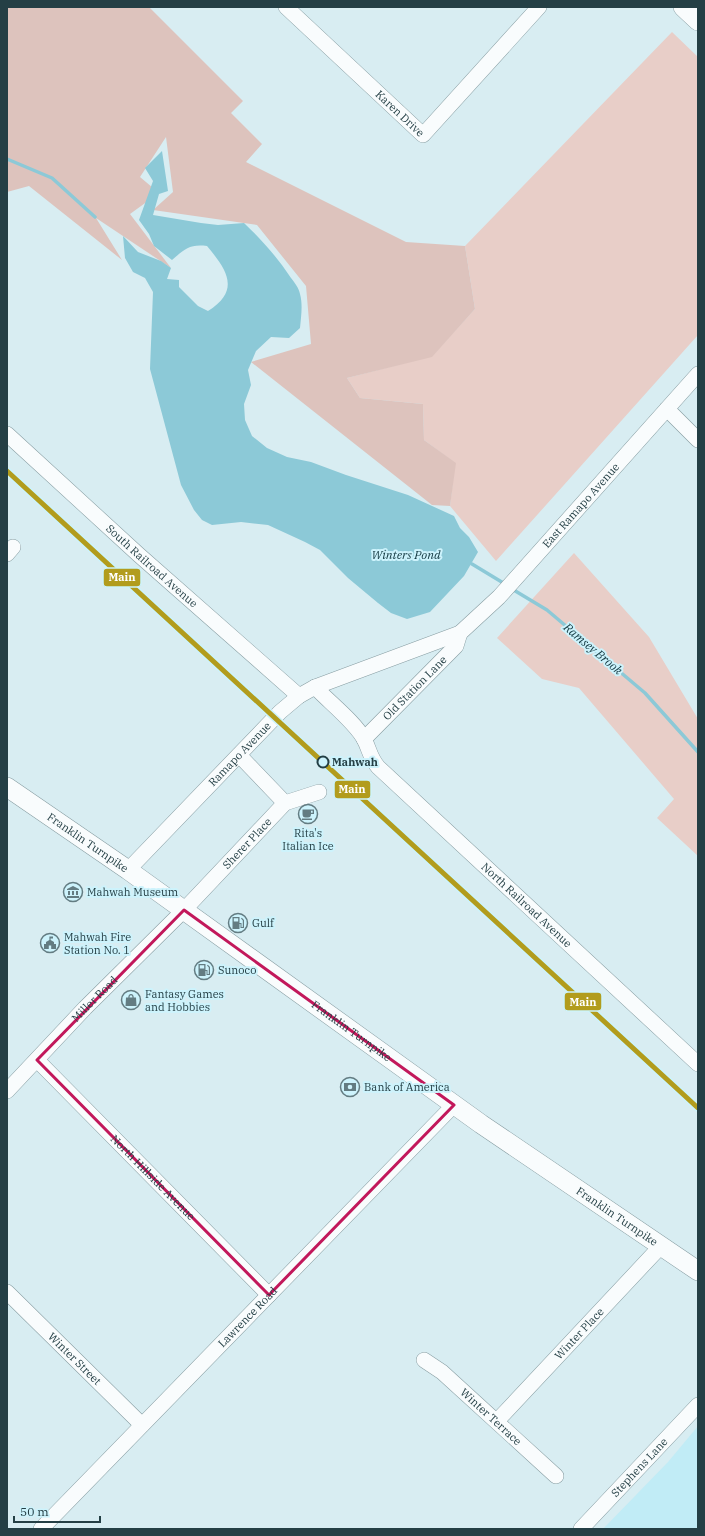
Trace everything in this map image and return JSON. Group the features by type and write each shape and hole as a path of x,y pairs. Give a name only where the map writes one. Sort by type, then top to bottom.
{"main road":[{"path":"683,7 698,21"},
{"name":"Franklin Turnpike","path":"7,787 128,870 454,1105 698,1271"}],"street":[{"name":"Karen Drive","path":"286,7 424,135 539,7"},
{"name":"East Ramapo Avenue","path":"460,633 499,598 698,374"},
{"path":"667,409 698,440"},
{"name":"South Railroad Avenue","path":"7,434 139,555 299,696"},
{"name":"Ramapo Avenue","path":"128,870 280,712 299,696 315,687 460,633"},
{"name":"Old Station Lane","path":"364,739 456,646 460,633"},
{"path":"315,687 354,725 364,739"},
{"name":"North Railroad Avenue","path":"364,739 371,758 378,767 698,1064"},
{"path":"239,755 285,802 319,792"},
{"name":"Sherer Place","path":"184,910 285,802"},
{"name":"Miller Road","path":"8,1087 37,1060 85,1008 184,910"},
{"name":"North Hillside Avenue","path":"37,1060 270,1295"},
{"name":"Lawrence Road","path":"42,1529 454,1105"},
{"name":"Winter Place","path":"497,1421 661,1246"},
{"name":"Winter Street","path":"7,1292 142,1425"},
{"name":"Winter Terrace","path":"424,1360 442,1372 556,1476"},
{"name":"Stephens Lane","path":"581,1529 698,1405"}],"highlighted area":[{"path":"184,910 454,1105 269,1295 37,1060"}],"shaded area":[{"path":"7,7 149,7 243,101 231,113 262,144 246,162 406,242 465,246 475,309 432,357 347,378 360,398 423,404 424,440 456,463 450,506 432,505 251,362 311,344 306,286 257,225 153,210 173,192 166,137 140,177 159,193 130,214 171,268 96,218 122,260 29,186 7,192"},
{"path":"672,32 698,57 698,335 496,561 450,506 455,463 424,440 423,404 360,398 347,378 432,356 475,309 465,246"},
{"path":"574,553 649,637 698,719 698,856 657,818 674,799 579,688 542,679 497,638"},
{"path":"698,1426 698,1529 603,1529 668,1462"}],"water":[{"name":"Winters Pond","path":"162,151 168,191 159,194 153,215 218,225 244,223 275,256 298,287 302,307 300,328 289,338 271,337 256,351 248,370 251,385 244,404 245,420 252,436 267,448 287,457 311,462 408,495 454,516 460,528 469,537 478,552 464,576 430,612 407,619 391,613 348,578 320,550 305,542 268,525 241,522 212,525 202,520 194,510 181,485 150,369 153,292 145,278 133,272 125,258 123,236 138,252 161,261 171,268 167,279 179,280 179,287 198,306 208,311 225,295 227,280 220,263 207,246 188,248 172,260 154,246 149,234 139,220 153,181 145,168"}],"waterway":[{"path":"7,159 52,178 95,217"},
{"name":"Ramsey Brook","path":"472,564 505,584"},
{"name":"Ramsey Brook","path":"512,589 547,610 645,693 698,752"}],"transit line":[{"name":"Main","path":"7,471 698,1108"}],"place":[{"name":"Mahwah","path":"323,762"},
{"name":"Rita's Italian Ice","path":"308,814"},
{"name":"Mahwah Museum","path":"73,892"},
{"name":"Gulf","path":"238,923"},
{"name":"Mahwah Fire Station No. 1","path":"50,943"},
{"name":"Sunoco","path":"204,970"},
{"name":"Fantasy Games and Hobbies","path":"131,1000"},
{"name":"Bank of America","path":"350,1087"}]}
